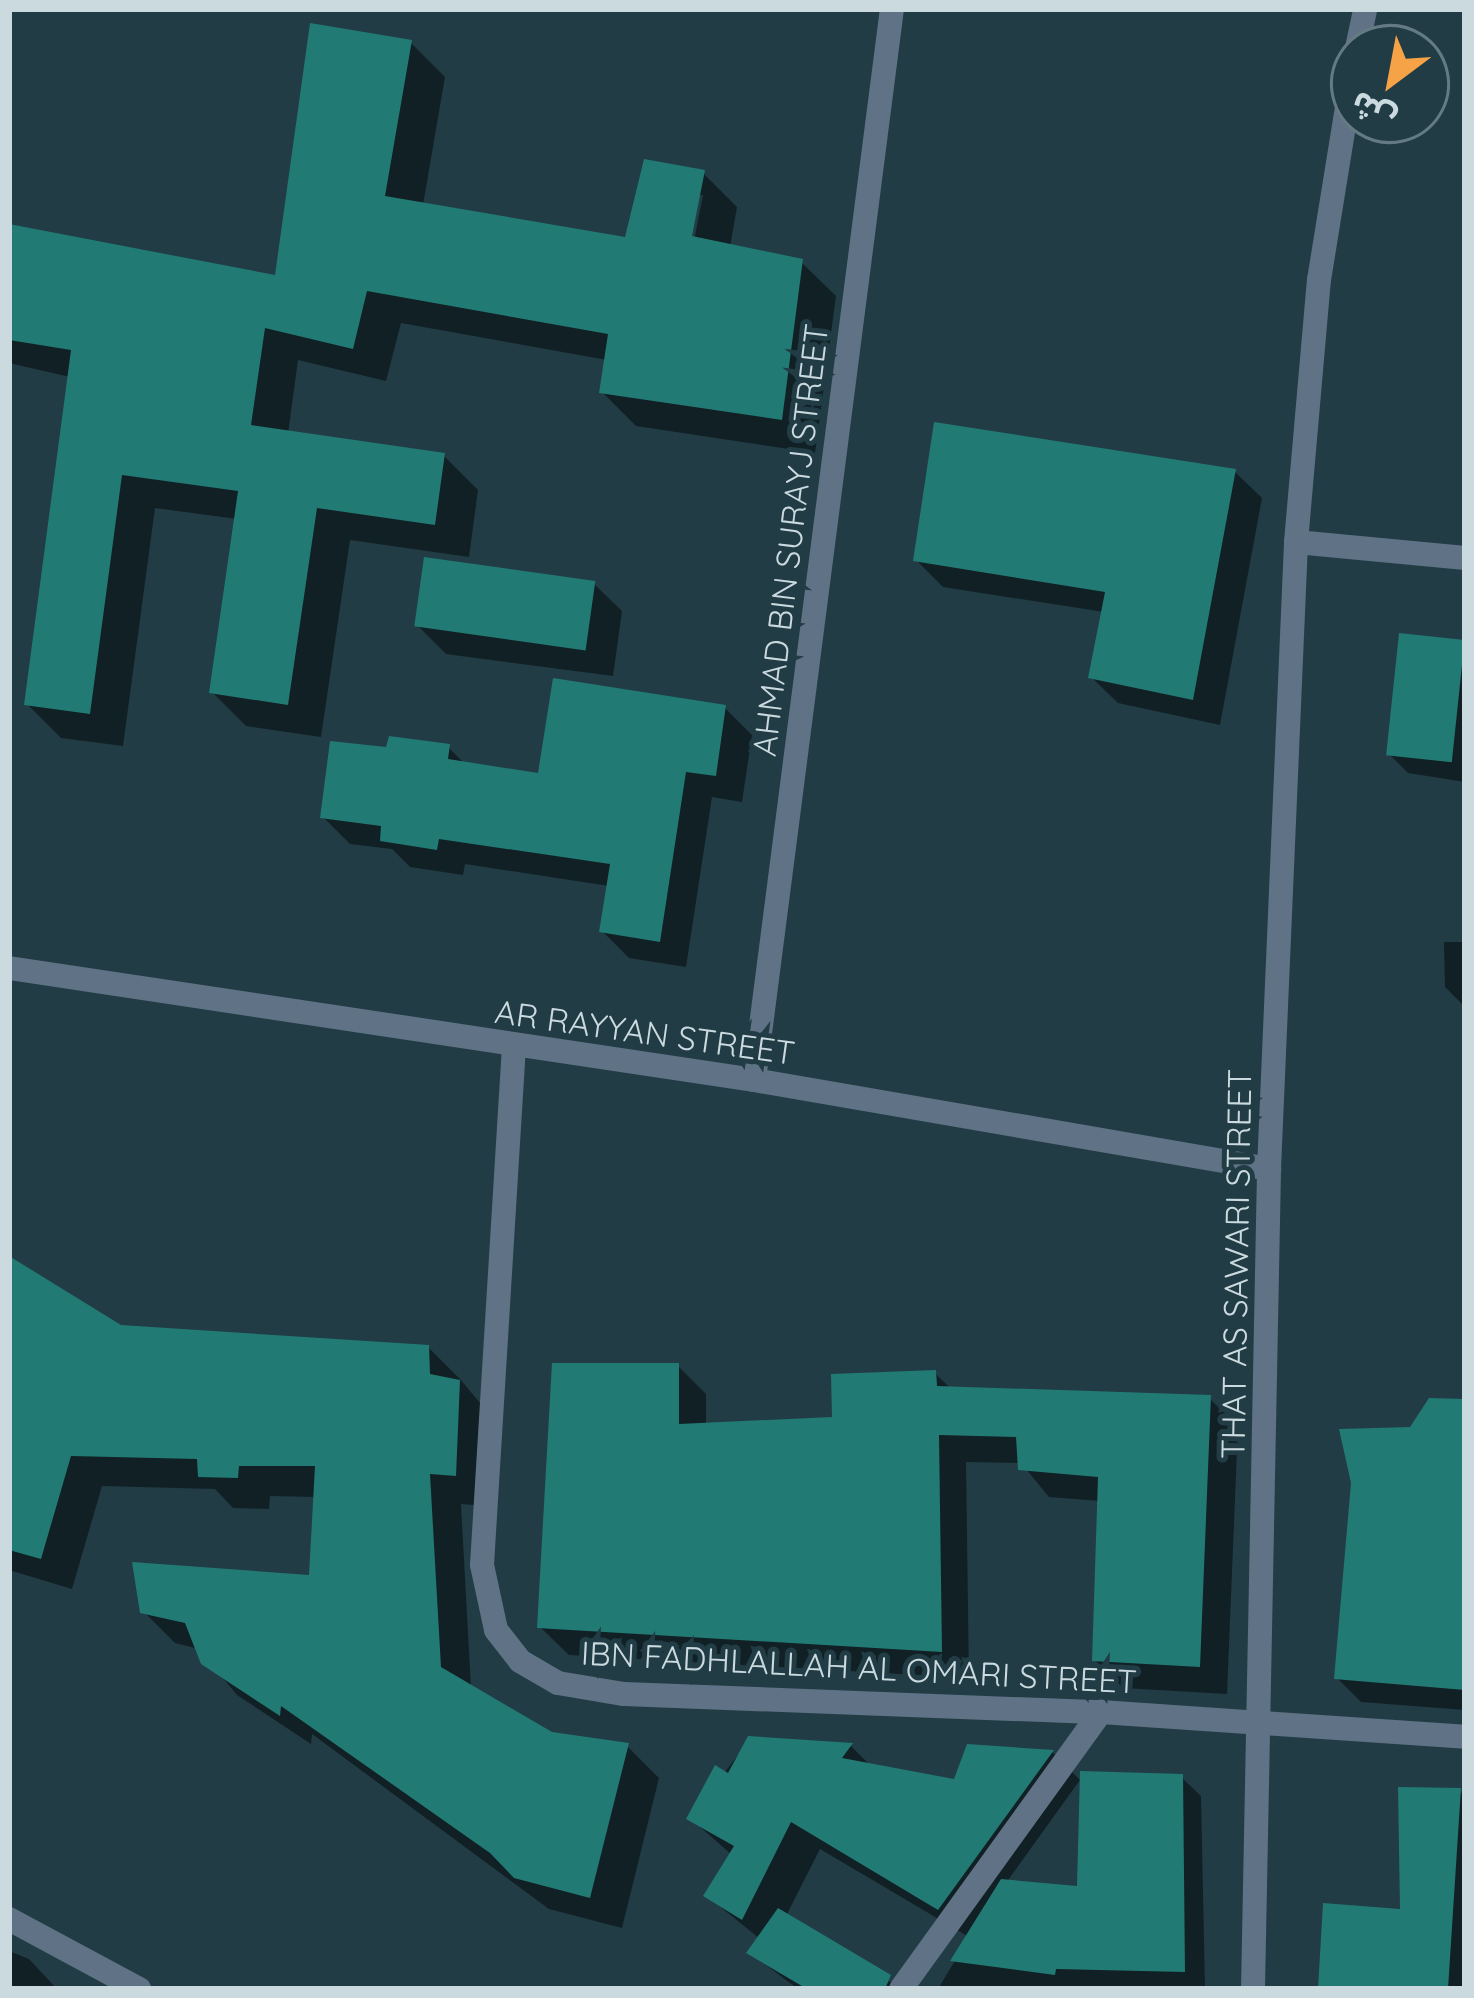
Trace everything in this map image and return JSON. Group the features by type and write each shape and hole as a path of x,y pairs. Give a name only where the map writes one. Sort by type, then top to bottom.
{"street":[{"name":"AHMAD BIN SURAYJ STREET","path":"754,1080 892,9"},
{"name":"THAT AS SAWARI STREET","path":"1252,1989 1269,1169 1296,542 1319,280 1341,144"},
{"path":"1296,542 1465,558"},
{"name":"AR RAYYAN STREET","path":"9,968 754,1080 1269,1169"},
{"name":"IBN FADHLALLAH AL OMARI STREET","path":"514,1046 482,1565 496,1630 520,1661 558,1683 624,1694 1101,1712 1465,1737"},
{"path":"902,1989 1101,1712"},
{"path":"9,1919 140,1989"}],"building":[{"path":"310,23 412,40 385,196 625,237 644,159 705,170 692,236 803,259 782,420 599,393 608,334 367,291 353,349 265,328 251,425 445,453 435,525 317,508 288,705 209,693 238,491 122,475 90,714 24,705 71,350 9,340 9,224 275,275"},
{"path":"934,422 1236,469 1193,700 1088,678 1105,592 913,561"},
{"path":"424,557 595,581 586,650 414,626"},
{"path":"1399,633 1465,640 1452,762 1386,755"},
{"path":"553,678 726,705 716,776 686,772 660,942 599,932 610,864 439,839 437,850 380,841 381,826 320,818 330,741 386,747 389,736 450,744 448,759 538,773"},
{"path":"9,1256 121,1325 429,1345 430,1374 460,1380 456,1476 430,1474 441,1667 552,1732 629,1743 590,1898 514,1878 490,1853 281,1706 280,1716 201,1664 185,1623 140,1613 132,1562 309,1575 315,1466 239,1466 238,1478 198,1477 197,1459 71,1456 41,1559 9,1550"},
{"path":"552,1363 679,1363 679,1424 832,1417 831,1374 936,1370 937,1386 1211,1395 1200,1667 1092,1661 1098,1477 1018,1470 1016,1437 939,1435 942,1652 537,1628"},
{"path":"1429,1398 1465,1399 1465,1690 1334,1679 1351,1483 1339,1429 1410,1427"},
{"path":"748,1736 853,1743 842,1758 954,1779 967,1744 1054,1750 938,1910 791,1822 742,1920 703,1896 734,1846 686,1819 715,1765 728,1773"},
{"path":"1080,1771 1183,1774 1185,1972 1056,1969 1055,1975 950,1961 1001,1879 1077,1886"},
{"path":"1398,1787 1461,1788 1448,1989 1318,1989 1323,1903 1400,1909"},
{"path":"778,1908 891,1975 885,1989 807,1989 746,1953"}]}
